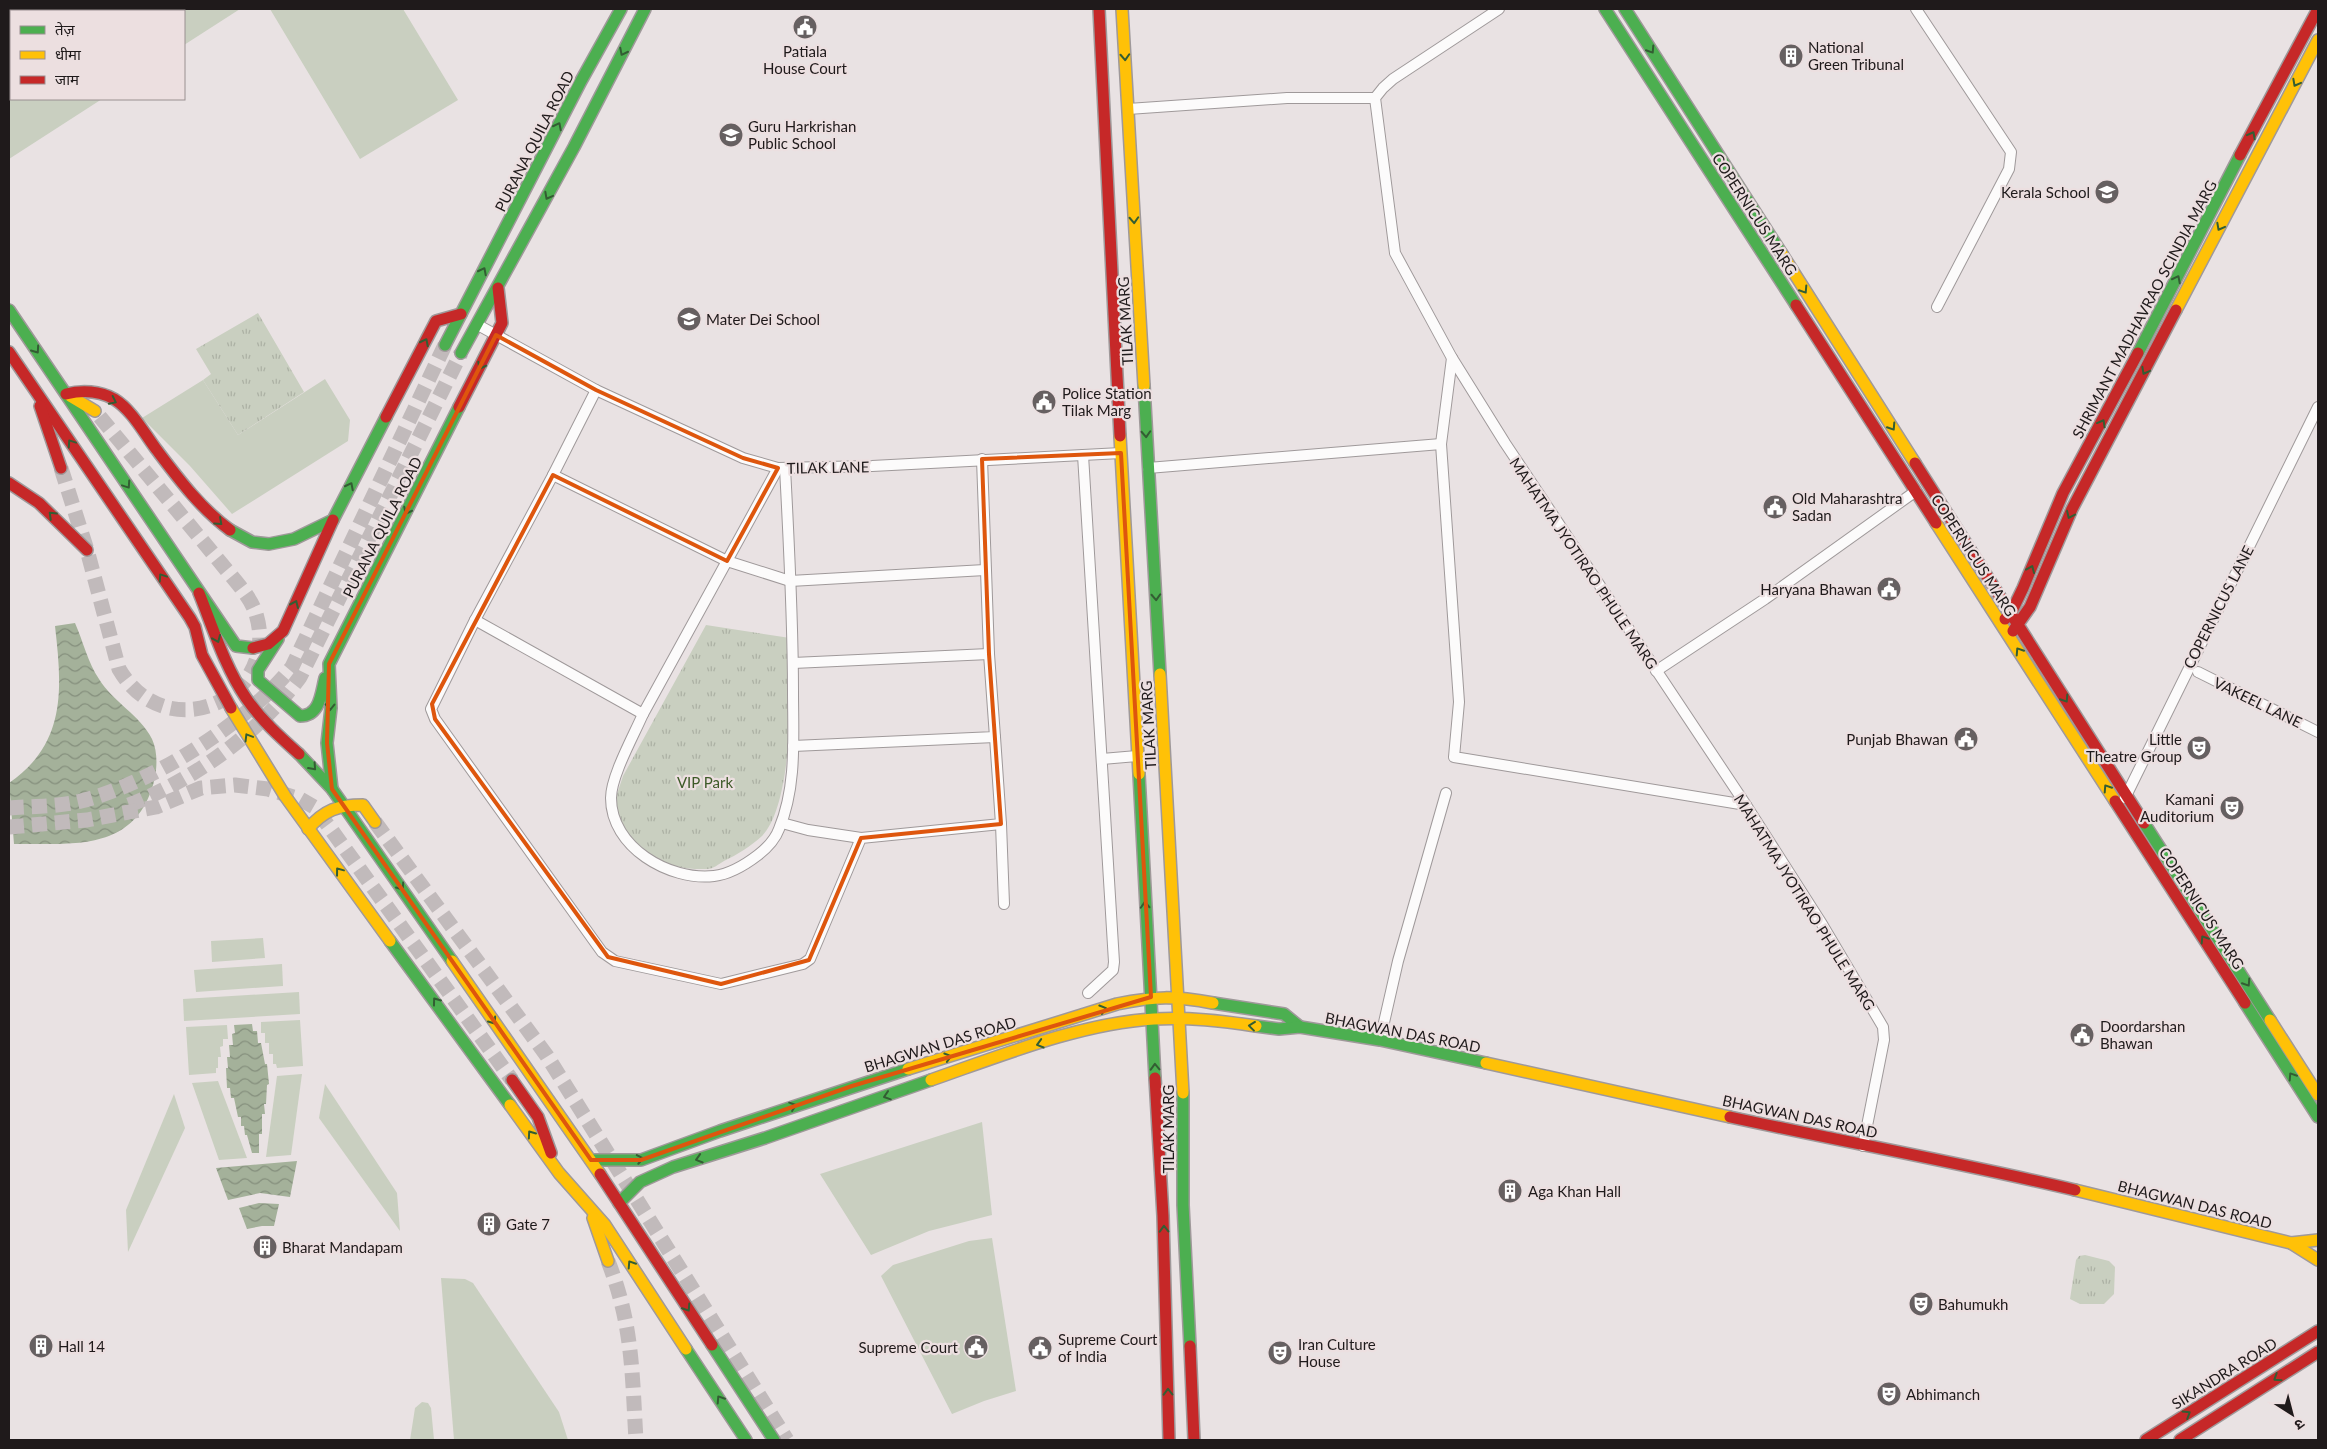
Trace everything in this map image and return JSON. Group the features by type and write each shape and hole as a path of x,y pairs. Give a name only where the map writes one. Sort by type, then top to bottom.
{"main road":[{"name":"PURANA QUILA ROAD","path":"445,346 577,90 621,9"},
{"path":"461,353 574,147 645,9"},
{"name":"TILAK MARG","path":"1099,9 1120,452 1163,1216 1169,1440"},
{"name":"TILAK MARG","path":"1122,9 1179,997 1184,1123 1183,1205 1194,1440"},
{"name":"COPERNICUS MARG","path":"1605,9 2318,1117"},
{"name":"COPERNICUS MARG","path":"1625,9 2318,1095"},
{"name":"SHRIMANT MADHAVRAO SCINDIA MARG","path":"2001,624 2010,613 2023,588 2063,493 2131,369 2232,170 2318,9"},
{"name":"SHRIMANT MADHAVRAO SCINDIA MARG","path":"2008,635 2019,625 2035,596 2071,512 2318,40"},
{"name":"PURANA QUILA ROAD","path":"332,789 327,743 331,708 329,664 502,322 498,288"},
{"path":"9,310 236,646 251,649 259,648 273,642 283,631"},
{"path":"329,664 316,709 308,717 300,716 262,686 257,676 260,667 283,631 332,520 436,321 461,314"},
{"path":"9,352 190,618 195,628 202,655 218,687 285,796 559,1173 605,1225 746,1440"},
{"path":"33,387 61,468"},
{"path":"66,394 76,390 116,400 127,410 172,470 220,524 245,540 269,544 302,536 332,520"},
{"path":"66,394 95,411"},
{"path":"9,483 39,503 87,550"},
{"path":"1943,534 1954,525"},
{"path":"199,593 231,672 246,698 269,727 303,757 343,804 591,1160 774,1440"},
{"path":"308,829 323,812 343,804 363,805 376,822"},
{"name":"BHAGWAN DAS ROAD","path":"591,1160 641,1160 852,1086 1117,1004 1151,997 1179,997 1284,1014 1300,1027"},
{"name":"BHAGWAN DAS ROAD","path":"619,1203 634,1187 647,1178 1021,1049 1095,1028 1152,1019 1198,1018 1279,1029 1300,1027 1380,1040 1863,1146 1963,1164 2138,1204 2291,1243 2318,1260"},
{"path":"512,1080 538,1117 559,1173"},
{"path":"720,1131 727,1150"},
{"path":"584,1202 597,1227 608,1262"},
{"name":"BHAGWAN DAS ROAD","path":"2291,1243 2318,1240"},
{"name":"SIKANDRA ROAD","path":"2146,1440 2318,1331"},
{"path":"2185,1439 2318,1352"}],"street":[{"path":"1128,109 1287,98 1375,98 1393,78 1499,9"},
{"path":"1916,9 2011,152 2012,160 1937,307"},
{"name":"MAHATMA JYOTIRAO PHULE MARG","path":"1375,98 1393,246 1452,358 1505,444 1746,805 1822,924 1883,1027 1884,1040 1863,1146"},
{"name":"TILAK LANE","path":"478,325 596,390 743,458 782,468 872,466 1120,452"},
{"path":"1452,358 1440,444 1460,702 1454,757 1746,805"},
{"path":"596,390 432,704 432,713 602,952 615,961 721,984 803,964 810,958 861,838"},
{"name":"COPERNICUS LANE","path":"2119,808 2318,407"},
{"path":"1148,468 1440,444"},
{"path":"1083,454 1114,962 1113,970 1088,993"},
{"path":"982,459 989,654 1001,824 1004,904"},
{"path":"782,468 790,581 793,663 793,746 789,795 782,823 779,831 767,848 739,867 713,876 678,874 656,865 638,851 620,832 613,817 611,796 616,777 643,714 727,561 782,468"},
{"path":"553,475 727,561 790,581 986,570"},
{"path":"1656,671 1732,621 1916,491"},
{"path":"475,620 643,714"},
{"path":"793,663 989,654"},
{"name":"VAKEEL LANE","path":"2198,672 2318,732"},
{"path":"793,746 995,736"},
{"path":"1102,759 1137,756"},
{"path":"1380,1040 1398,961 1446,793"},
{"path":"782,823 808,830 861,838 1001,824"}],"highlighted area":[{"path":"496,335 596,390 743,458 778,468 727,561 553,475 432,704 435,719 608,957 721,984 809,960 861,838 1001,824 989,654 982,459 1121,453 1151,997 852,1086 641,1160 591,1160 332,789 327,743 329,664"}],"green space":[{"path":"9,9 240,9 185,44 185,10 10,10 10,100 100,100 9,159"},
{"path":"270,9 403,9 458,100 360,159"},
{"path":"258,313 304,392 238,435 203,380 211,374 196,349"},
{"path":"325,379 350,420 348,441 232,514 190,466 142,418 203,380 238,435"},
{"name":"VIP Park","path":"706,625 790,638 791,684 785,771 780,798 772,820 762,836 744,850 714,867 699,869 683,868 659,861 645,853 615,824 617,794 623,776"},
{"path":"263,938 265,958 212,962 211,941"},
{"path":"282,964 283,986 196,992 194,970"},
{"path":"299,992 300,1014 184,1021 183,999"},
{"path":"300,1020 303,1066 277,1068 276,1064 273,1064 273,1054 269,1054 269,1043 265,1043 265,1033 261,1033 261,1022"},
{"path":"227,1025 228,1039 223,1039 223,1046 220,1047 221,1057 218,1057 216,1073 189,1075 186,1027"},
{"path":"302,1074 291,1155 266,1157 277,1076"},
{"path":"218,1081 247,1158 219,1160 192,1083"},
{"path":"325,1084 397,1193 400,1231 319,1118"},
{"path":"174,1094 185,1128 128,1252 126,1210"},
{"path":"982,1122 992,1215 929,1231 871,1255 820,1174"},
{"path":"992,1238 1016,1391 952,1414 881,1276 893,1265 969,1241"},
{"path":"2085,1255 2109,1261 2115,1267 2114,1294 2104,1304 2080,1304 2070,1299 2076,1260 2079,1256"},
{"path":"441,1278 465,1279 473,1283 559,1412 568,1440 454,1440"},
{"path":"422,1402 428,1403 431,1408 434,1440 410,1440 415,1408"}],"water":[{"path":"75,623 95,673 112,695 141,723 152,739 156,751 156,772 153,785 141,811 128,825 112,835 75,843 14,844 9,783 28,767 42,750 51,732 59,692 55,626"},
{"path":"252,1024 253,1031 257,1031 258,1043 261,1043 265,1064 267,1064 269,1084 267,1085 266,1104 264,1104 265,1114 262,1114 262,1134 259,1134 259,1153 252,1153 247,1135 245,1135 244,1126 241,1126 241,1117 238,1117 234,1098 231,1098 230,1088 227,1088 227,1057 230,1057 229,1045 233,1045 232,1034 235,1033 234,1025"},
{"path":"297,1161 290,1197 260,1193 228,1200 216,1168"},
{"path":"259,1203 279,1204 274,1226 247,1229 239,1208"}],"tunnel":[{"path":"9,808 72,803 108,793 137,781 167,766 224,730 273,688 292,667 445,345"},
{"path":"129,805 178,782 224,753 265,717 300,677 461,353"},
{"path":"61,468 87,550 119,669 139,693 164,707 190,710 215,704 236,690 252,670 260,644 256,614 252,605 237,583 95,411"},
{"path":"9,827 87,820 156,807 201,788 235,785 268,789 300,799 314,807 330,828 512,1080"},
{"path":"375,822 547,1056 787,1440"},
{"path":"608,1261 627,1328 632,1371 636,1440"}],"traffic: fast":[{"path":"445,345 581,81 621,9"},
{"path":"461,353 574,147 645,9"},
{"path":"1605,9 1796,305"},
{"path":"1625,9 1782,254"},
{"path":"2138,353 2240,155"},
{"path":"9,310 236,646 253,648"},
{"path":"1144,386 1160,674"},
{"path":"332,789 327,743 331,708 329,664 459,407"},
{"path":"230,530 252,542 269,544 294,539 333,520 386,417"},
{"path":"278,639 258,670 258,680 300,716 307,715 316,708 321,697 325,678"},
{"path":"299,754 332,789 452,961"},
{"path":"1139,774 1155,1078"},
{"path":"2144,823 2270,1020"},
{"path":"390,941 510,1105"},
{"path":"1213,1003 1284,1014 1300,1027"},
{"path":"2245,1003 2318,1117"},
{"path":"1256,1026 1279,1029 1300,1027 1380,1040 1486,1063"},
{"path":"591,1160 641,1160 720,1131 908,1069"},
{"path":"619,1203 640,1182 673,1167 765,1138 931,1080"},
{"path":"1183,1093 1183,1205 1190,1346"},
{"path":"712,1345 774,1440"},
{"path":"686,1349 746,1440"}],"traffic: slow":[{"path":"1122,9 1144,386"},
{"path":"2176,310 2318,40"},
{"path":"1782,254 1915,463"},
{"path":"70,396 95,411"},
{"path":"1120,436 1139,774"},
{"path":"1936,523 2115,801"},
{"path":"1160,674 1183,1093"},
{"path":"231,708 285,796 390,941"},
{"path":"308,829 326,813 346,806 363,805 375,822"},
{"path":"452,961 600,1174"},
{"path":"908,1069 1117,1004 1143,999 1165,998 1213,1003"},
{"path":"931,1080 1041,1042 1098,1027 1126,1022 1180,1019 1256,1026"},
{"path":"2270,1020 2318,1095"},
{"path":"1486,1063 1730,1117"},
{"path":"510,1105 559,1173 605,1225 686,1349"},
{"path":"2075,1190 2291,1243 2318,1260"},
{"path":"593,1218 608,1261"},
{"path":"2291,1243 2318,1240"}],"traffic: jam":[{"path":"1099,9 1120,436"},
{"path":"2240,155 2318,9"},
{"path":"459,407 502,323 498,288"},
{"path":"1796,305 1936,523"},
{"path":"2013,631 2030,607 2072,509 2176,310"},
{"path":"386,417 436,321 461,314"},
{"path":"9,352 190,618 195,627 202,655 231,708"},
{"path":"2005,619 2011,613 2023,588 2063,493 2138,353"},
{"path":"66,394 78,392 97,393 114,399 132,415 190,492 230,530"},
{"path":"40,406 61,468"},
{"path":"1915,463 2144,823"},
{"path":"9,483 39,503 87,550"},
{"path":"253,648 268,644 283,631 333,520"},
{"path":"199,593 220,647 246,698 264,721 299,754"},
{"path":"2115,801 2245,1003"},
{"path":"1155,1078 1163,1216 1169,1440"},
{"path":"512,1080 538,1117 551,1153"},
{"path":"1730,1117 2075,1190"},
{"path":"600,1174 712,1345"},
{"path":"2146,1440 2318,1331"},
{"path":"1190,1346 1194,1440"},
{"path":"2180,1440 2318,1352"}],"place":[{"name":"Patiala House Court","path":"805,27"},
{"name":"National Green Tribunal","path":"1791,56"},
{"name":"Guru Harkrishan Public School","path":"731,135"},
{"name":"Kerala School","path":"2107,192"},
{"name":"Mater Dei School","path":"689,319"},
{"name":"Police Station Tilak Marg","path":"1044,402"},
{"name":"Old Maharashtra Sadan","path":"1775,507"},
{"name":"Haryana Bhawan","path":"1889,589"},
{"name":"Punjab Bhawan","path":"1966,739"},
{"name":"Little Theatre Group","path":"2199,748"},
{"name":"Kamani Auditorium","path":"2232,808"},
{"name":"Doordarshan Bhawan","path":"2082,1035"},
{"name":"Aga Khan Hall","path":"1510,1191"},
{"name":"Gate 7","path":"489,1224"},
{"name":"Bharat Mandapam","path":"265,1247"},
{"name":"Bahumukh","path":"1921,1304"},
{"name":"Hall 14","path":"41,1346"},
{"name":"Supreme Court","path":"976,1347"},
{"name":"Supreme Court of India","path":"1040,1348"},
{"name":"Iran Culture House","path":"1280,1353"},
{"name":"Abhimanch","path":"1889,1394"}]}
